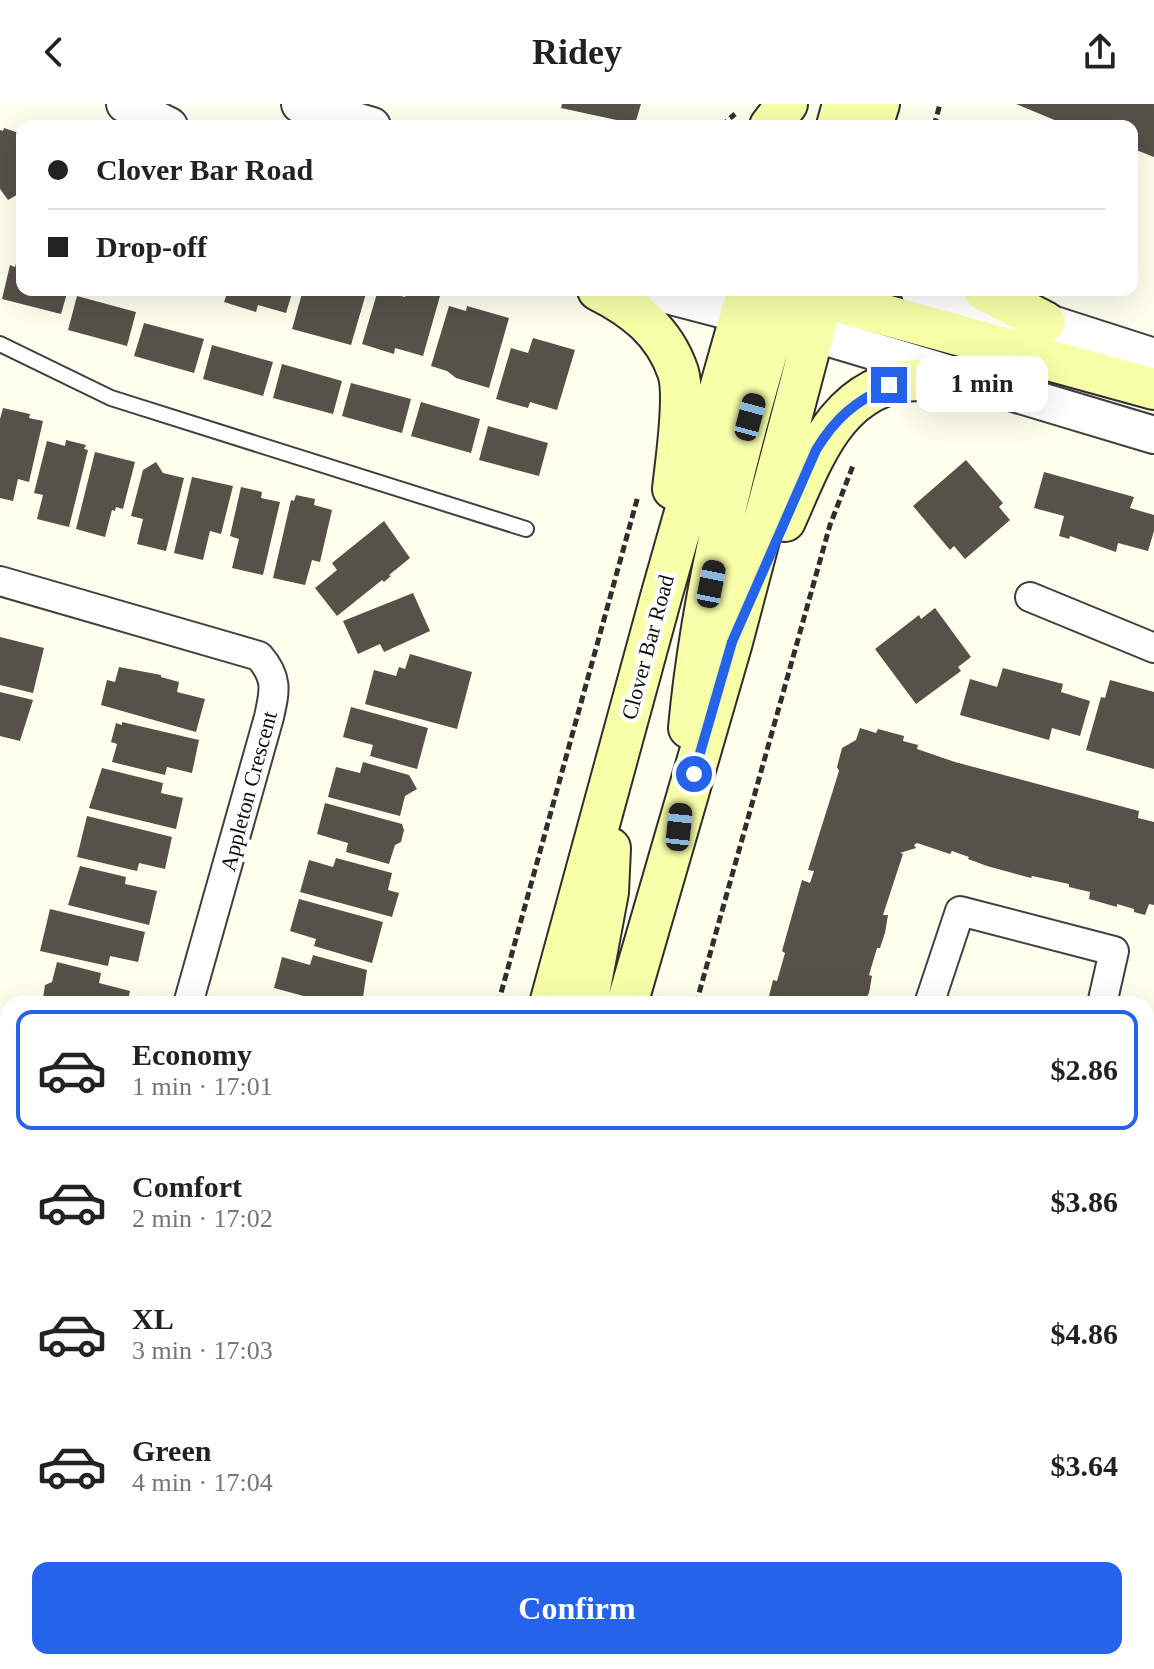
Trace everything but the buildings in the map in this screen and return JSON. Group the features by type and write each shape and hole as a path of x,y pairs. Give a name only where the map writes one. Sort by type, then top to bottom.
{"main road":[{"path":"775,120 787,104"},
{"path":"610,296 626,304 654,329 679,373 680,425 661,597"},
{"path":"995,296 1045,322"},
{"path":"787,302 1154,389"},
{"path":"629,996 732,642 787,302"},
{"path":"679,827 694,673 729,495 787,302"},
{"name":"Clover Bar Road","path":"552,996 661,597 787,302"},
{"path":"732,642 816,450 829,428 852,405 889,385 916,380 980,384"},
{"path":"588,996 608,892 614,769"}],"street":[{"path":"125,104 157,120"},
{"path":"300,104 352,120"},
{"path":"718,296 787,302 980,384 1154,435"},
{"path":"943,296 1045,322 1154,357"},
{"name":"Appleton Crescent","path":"0,581 259,656 271,670 275,690 269,717 190,996"},
{"path":"1030,597 1154,648"},
{"path":"932,996 960,911 1114,951 1104,996"}],"lane":[{"path":"0,344 111,398 526,529"}],"path":[{"path":"728,120 740,104"},
{"path":"698,996 830,525 857,455"},
{"path":"500,996 641,485"}],"route":[{"path":"694,774 732,642 816,450 829,428 852,405 889,385"}]}
